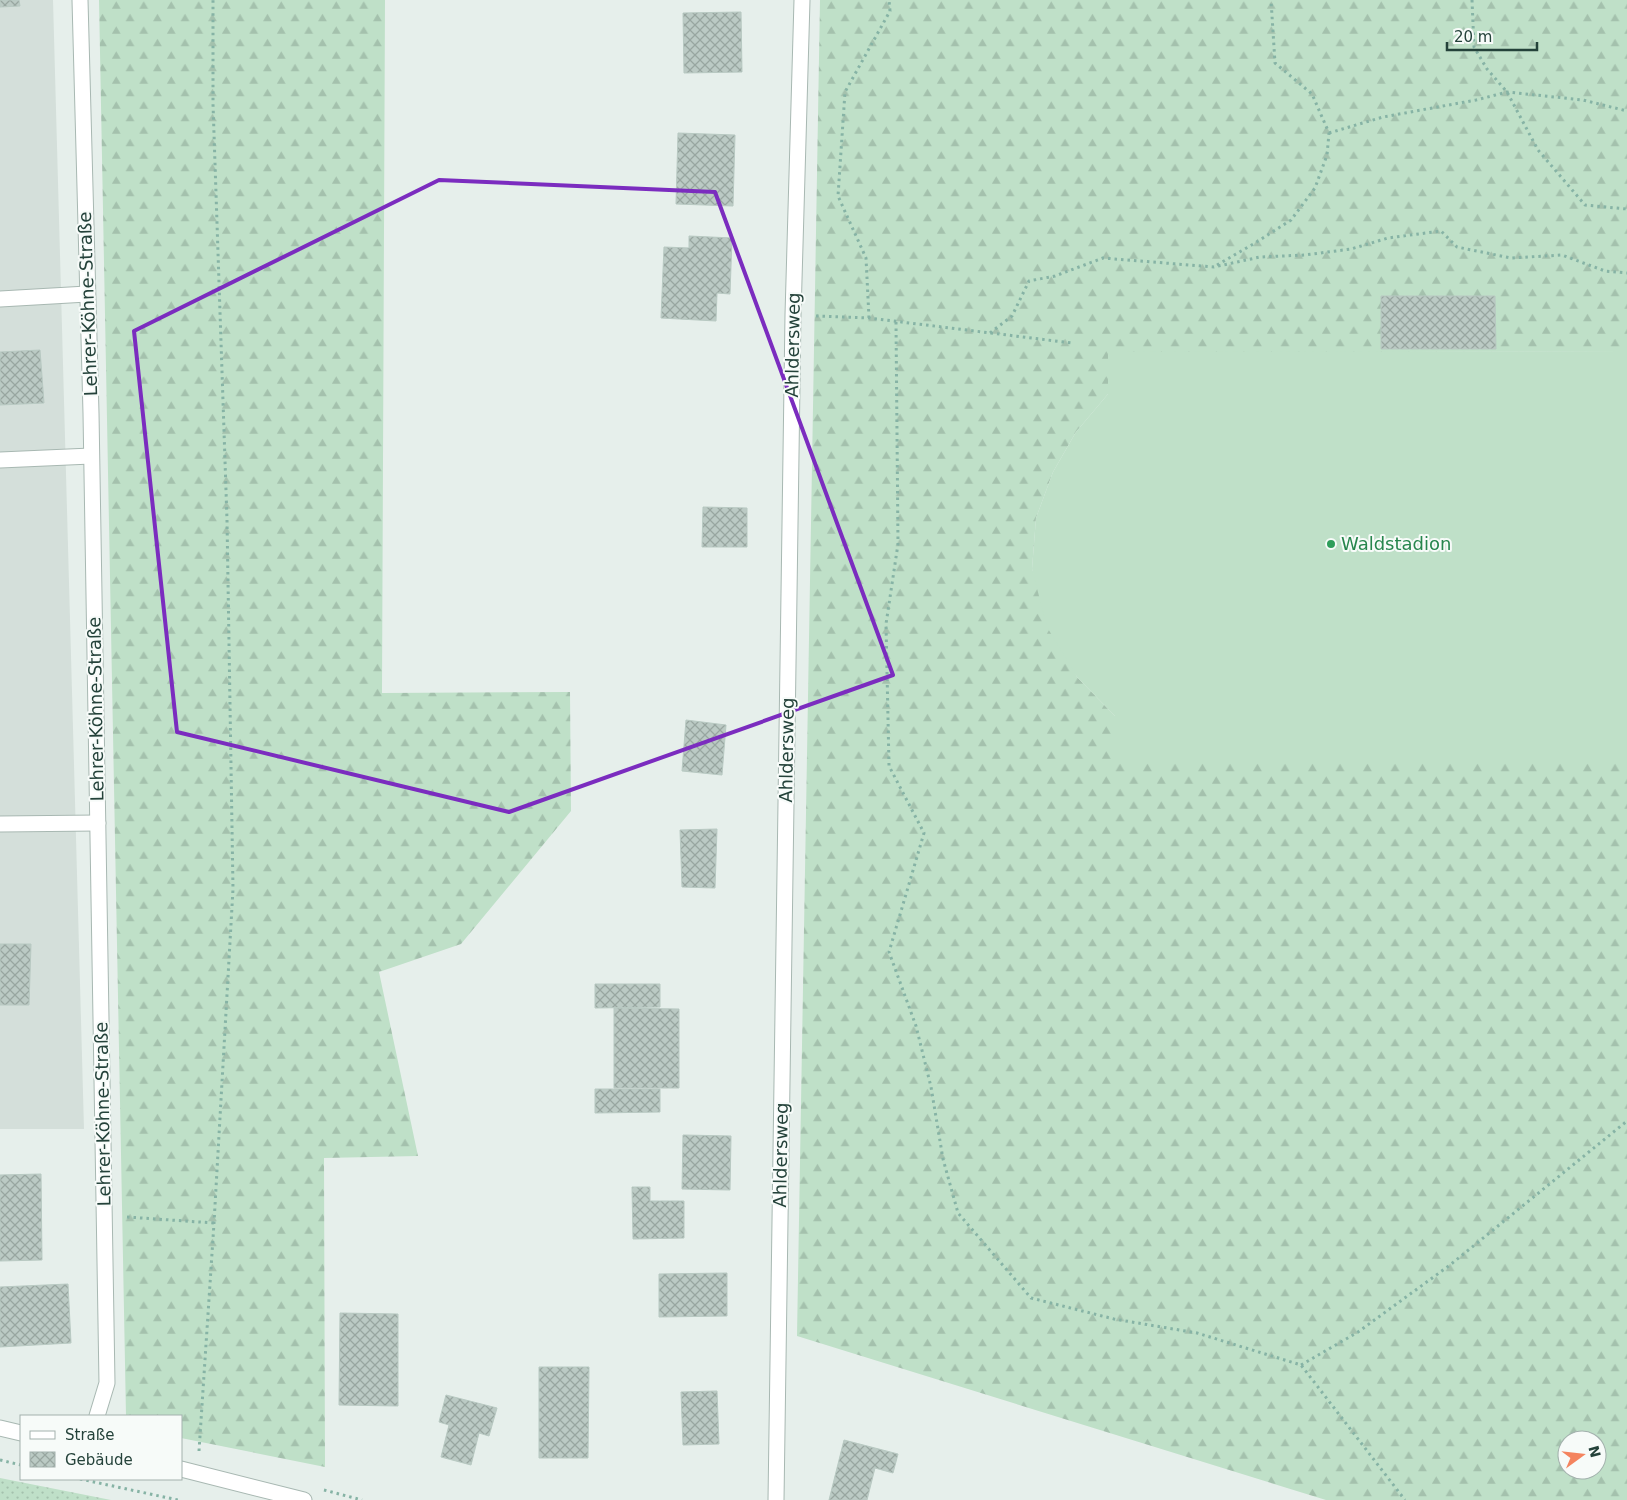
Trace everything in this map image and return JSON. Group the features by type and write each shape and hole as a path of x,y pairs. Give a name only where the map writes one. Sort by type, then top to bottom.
{"street":[{"name":"Lehrer-Köhne-Straße","path":"80,0 91,456 104,1216 106,1384 97,1415"},
{"name":"Ahldersweg","path":"776,1500 793,315 802,0"},
{"path":"0,299 87,294"},
{"path":"0,460 91,456"},
{"path":"0,824 98,823"},
{"path":"0,1428 20,1433"},
{"path":"182,1469 198,1472 263,1495 304,1500"}],"path":[{"path":"198,1472 233,888 226,520 213,104 213,0"},
{"path":"869,318 866,258 838,196 845,92 890,11 889,0"},
{"path":"1214,267 1291,220 1315,188 1327,155 1329,134 1312,94 1275,63 1271,0"},
{"path":"1472,0 1474,47 1487,69 1507,92 1538,150 1585,205 1627,209"},
{"path":"1329,134 1383,117 1476,100 1507,92 1583,100 1627,111"},
{"path":"990,333 1012,316 1029,281 1055,276 1103,258 1214,267 1260,257 1305,255 1351,249 1388,238 1441,231 1457,247 1511,258 1562,255 1605,271 1627,273"},
{"path":"793,315 869,318 1072,343"},
{"path":"896,322 898,544 886,624 889,766 924,833 889,952 916,1026 931,1087 943,1159 958,1213 1031,1298 1114,1319 1197,1333 1300,1365 1404,1500"},
{"path":"1300,1365 1358,1332 1450,1264 1627,1121"},
{"path":"104,1216 214,1223"},
{"path":"0,1460 20,1465"},
{"path":"86,1480 178,1500"}],"highlighted area":[{"path":"439,180 715,192 893,675 509,812 177,732 134,331"}],"shaded area":[{"path":"0,0 53,0 84,1129 0,1129"}],"green space":[{"path":"99,0 385,0 382,693 570,692 571,811 461,944 379,972 418,1156 324,1158 325,1467 182,1438 182,1415 126,1415"},
{"path":"820,0 1627,0 1627,351 1108,353 1108,394 1076,432 1053,472 1036,518 1032,569 1077,677 1115,716 1115,760 1627,760 1627,1500 1326,1500 797,1336"},
{"name":"Waldstadion","path":"1627,351 1627,760 1115,760 1115,716 1077,677 1047,627 1032,569 1036,518 1053,472 1076,432 1108,394 1108,352"},
{"path":"0,1478 111,1500 0,1500"}],"building":[{"path":"0,0 19,0 20,6 0,7"},
{"path":"741,12 742,72 684,73 683,13"},
{"path":"678,133 735,135 733,206 676,204"},
{"path":"689,236 732,238 730,294 717,293 716,321 661,318 664,247 689,248"},
{"path":"1381,296 1495,296 1496,349 1381,349"},
{"path":"40,350 44,403 0,405 0,352"},
{"path":"703,507 747,508 747,547 702,547"},
{"path":"686,720 726,725 722,775 682,771"},
{"path":"717,829 715,888 682,887 680,830"},
{"path":"0,944 31,944 29,1005 0,1005"},
{"path":"595,984 660,984 660,1007 595,1008"},
{"path":"614,1008 679,1009 679,1088 614,1088"},
{"path":"595,1089 660,1089 660,1112 595,1113"},
{"path":"683,1135 731,1136 730,1190 682,1189"},
{"path":"41,1174 42,1260 0,1261 0,1175"},
{"path":"632,1187 650,1187 650,1201 684,1201 684,1238 633,1239"},
{"path":"727,1273 727,1316 659,1317 659,1274"},
{"path":"68,1284 71,1343 0,1347 0,1287"},
{"path":"340,1313 398,1314 398,1406 339,1405"},
{"path":"539,1367 589,1367 588,1458 539,1458"},
{"path":"717,1391 719,1444 683,1445 681,1392"},
{"path":"446,1395 497,1408 489,1436 479,1433 471,1465 441,1457 449,1425 439,1422"},
{"path":"844,1440 898,1454 893,1473 875,1468 867,1500 829,1500"}],"place":[{"name":"Waldstadion","path":"1331,544"}]}
